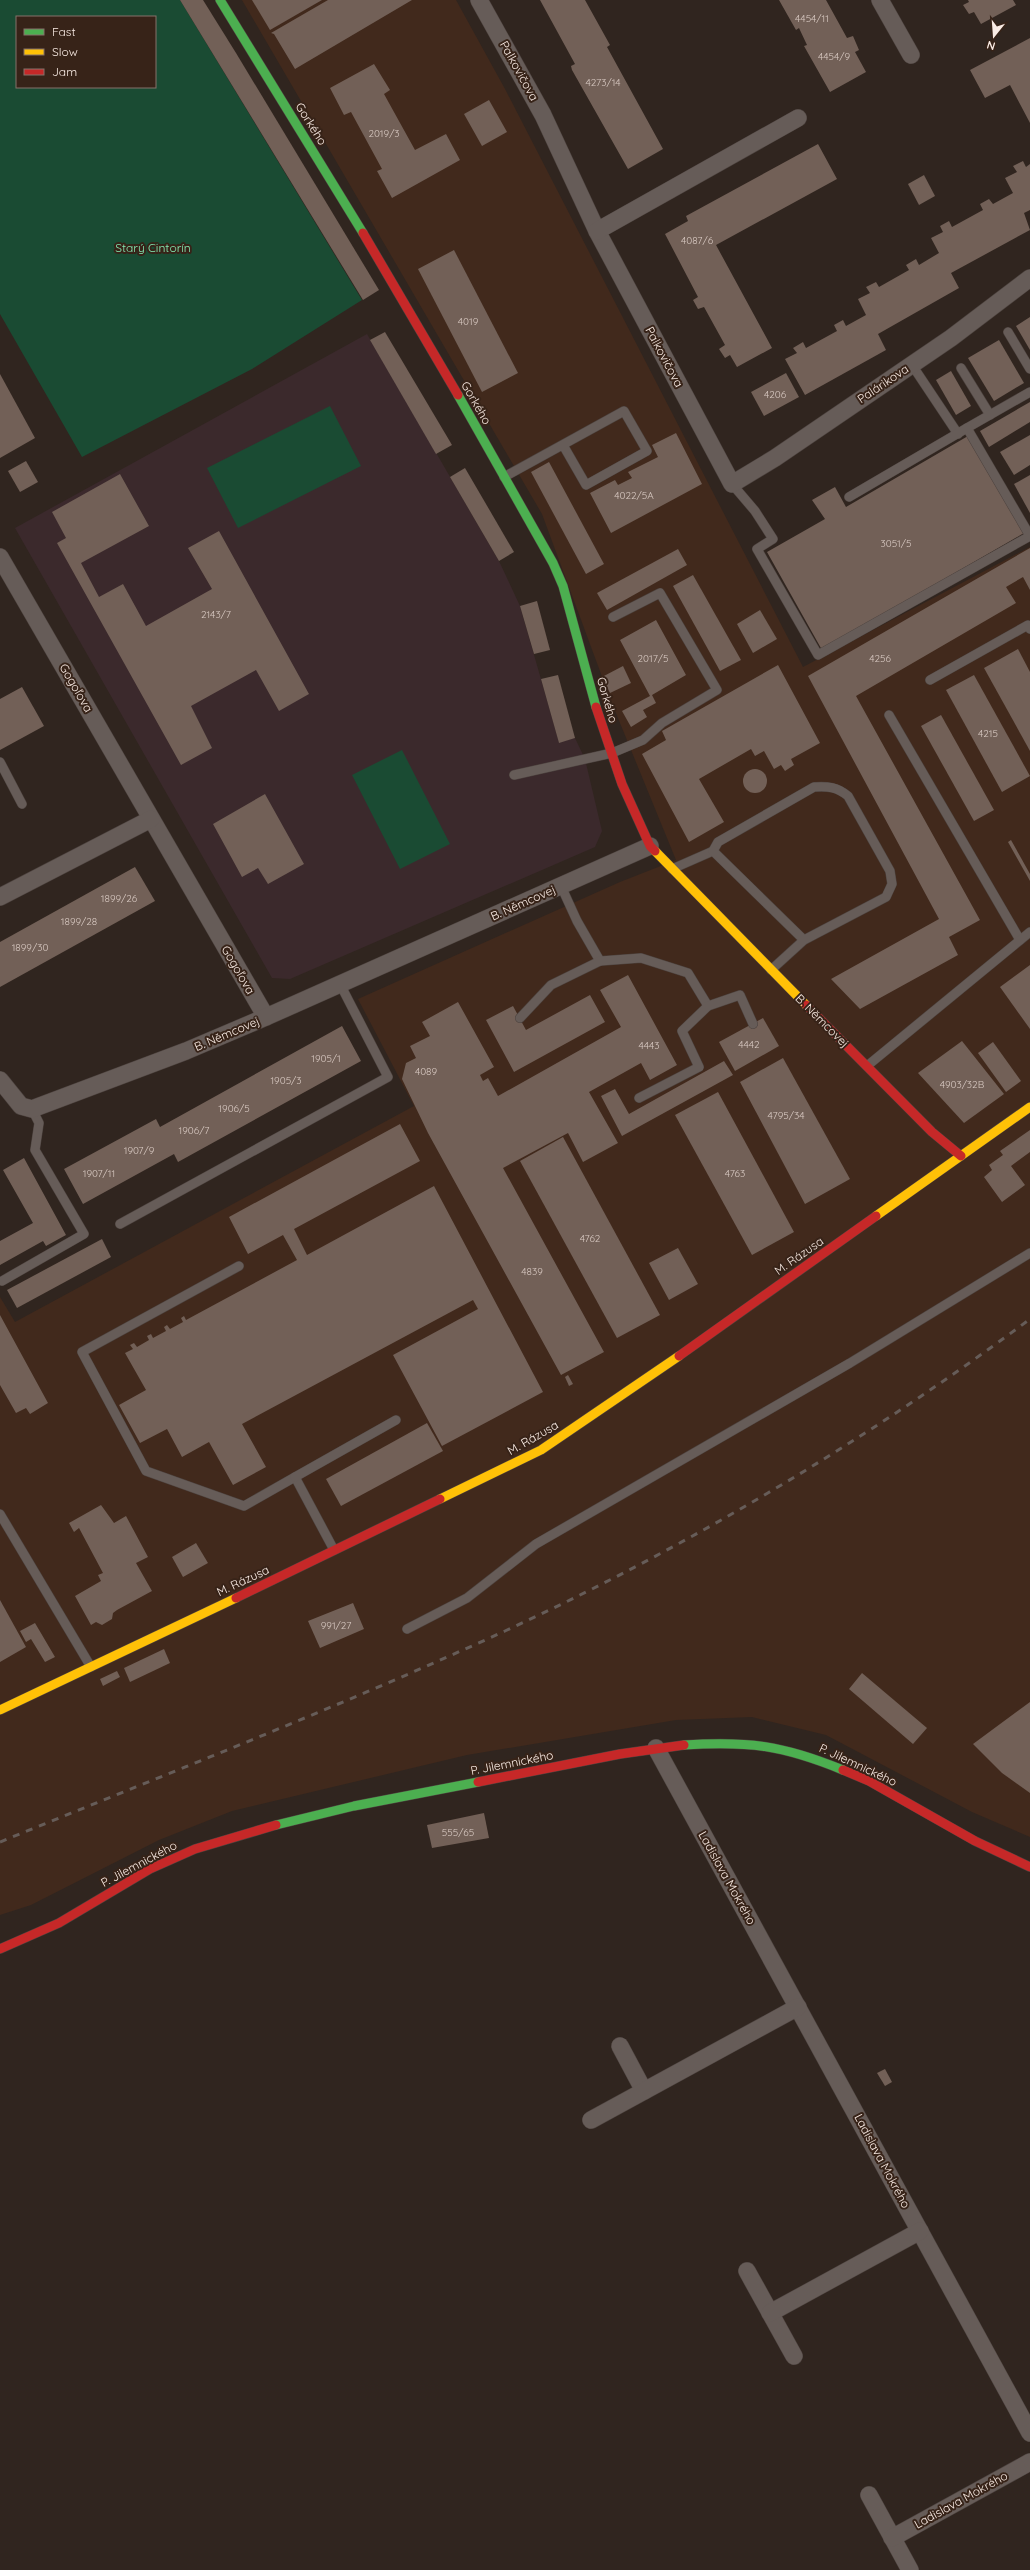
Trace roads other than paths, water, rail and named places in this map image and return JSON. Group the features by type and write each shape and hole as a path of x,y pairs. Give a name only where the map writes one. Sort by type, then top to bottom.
{"street":[{"name":"Gorkého","path":"220,0 401,295 553,563 563,586 612,753 630,806 650,846"},
{"name":"Palkovičova","path":"479,0 543,115 597,231 732,484"},
{"path":"880,0 911,55"},
{"path":"597,231 798,118"},
{"name":"Palárikova","path":"732,484 775,458 1028,284"},
{"name":"Gogoľova","path":"0,556 266,1017"},
{"path":"0,897 151,819"},
{"name":"B. Němcovej","path":"32,1109 186,1051 266,1017 650,846 932,1132 961,1156"},
{"path":"0,1080 21,1106 32,1109"},
{"name":"M. Rázusa","path":"0,1710 541,1450 633,1389 1030,1107"},
{"name":"P. Jilemnického","path":"0,1949 59,1924 150,1869 196,1849 233,1837 354,1806 656,1748 728,1742 774,1746 807,1754 869,1781 975,1841 1030,1867"},
{"name":"Ladislava Mokrého","path":"656,1748 1030,2433"},
{"path":"591,2120 798,2007"},
{"path":"620,2046 644,2091"},
{"path":"770,2313 920,2231"},
{"path":"747,2271 794,2356"},
{"name":"Ladislava Mokrého","path":"892,2538 1030,2462"},
{"path":"870,2495 910,2570"}],"lane":[{"path":"1008,332 1030,369"},
{"path":"912,365 958,434"},
{"path":"961,368 990,416"},
{"path":"849,497 1030,392"},
{"path":"504,477 624,411 647,451 586,485 563,445"},
{"path":"732,484 755,511 773,539 757,549 818,655 1030,536 967,428"},
{"path":"514,775 612,753 643,740 662,723 717,690 660,593 613,617"},
{"path":"930,680 1028,625 1030,630"},
{"path":"888,715 1020,940"},
{"path":"0,762 22,804"},
{"path":"672,869 713,851 718,842 814,787 829,786 841,790 848,796 890,871 892,884 886,897 804,940 771,970"},
{"path":"713,851 804,940"},
{"path":"561,886 577,921 600,961"},
{"path":"867,1066 1030,932"},
{"path":"520,1018 551,985 600,961 641,958 688,973 708,1006"},
{"path":"120,1224 388,1077 340,984"},
{"path":"640,1098 699,1067 682,1031 708,1006 740,995 753,1024"},
{"path":"2,1280 84,1234 35,1150 39,1123 32,1109"},
{"path":"407,1629 467,1598 536,1544 844,1367 1030,1253"},
{"path":"239,1266 82,1352 146,1471 244,1506 396,1420"},
{"path":"295,1477 334,1550"},
{"path":"0,1514 91,1667"}],"railway":[{"path":"0,1842 380,1686 505,1631 574,1598 709,1527 841,1448 905,1407 1030,1319"}],"park label":[{"name":"Starý Cintorín","path":"153,248"}]}
